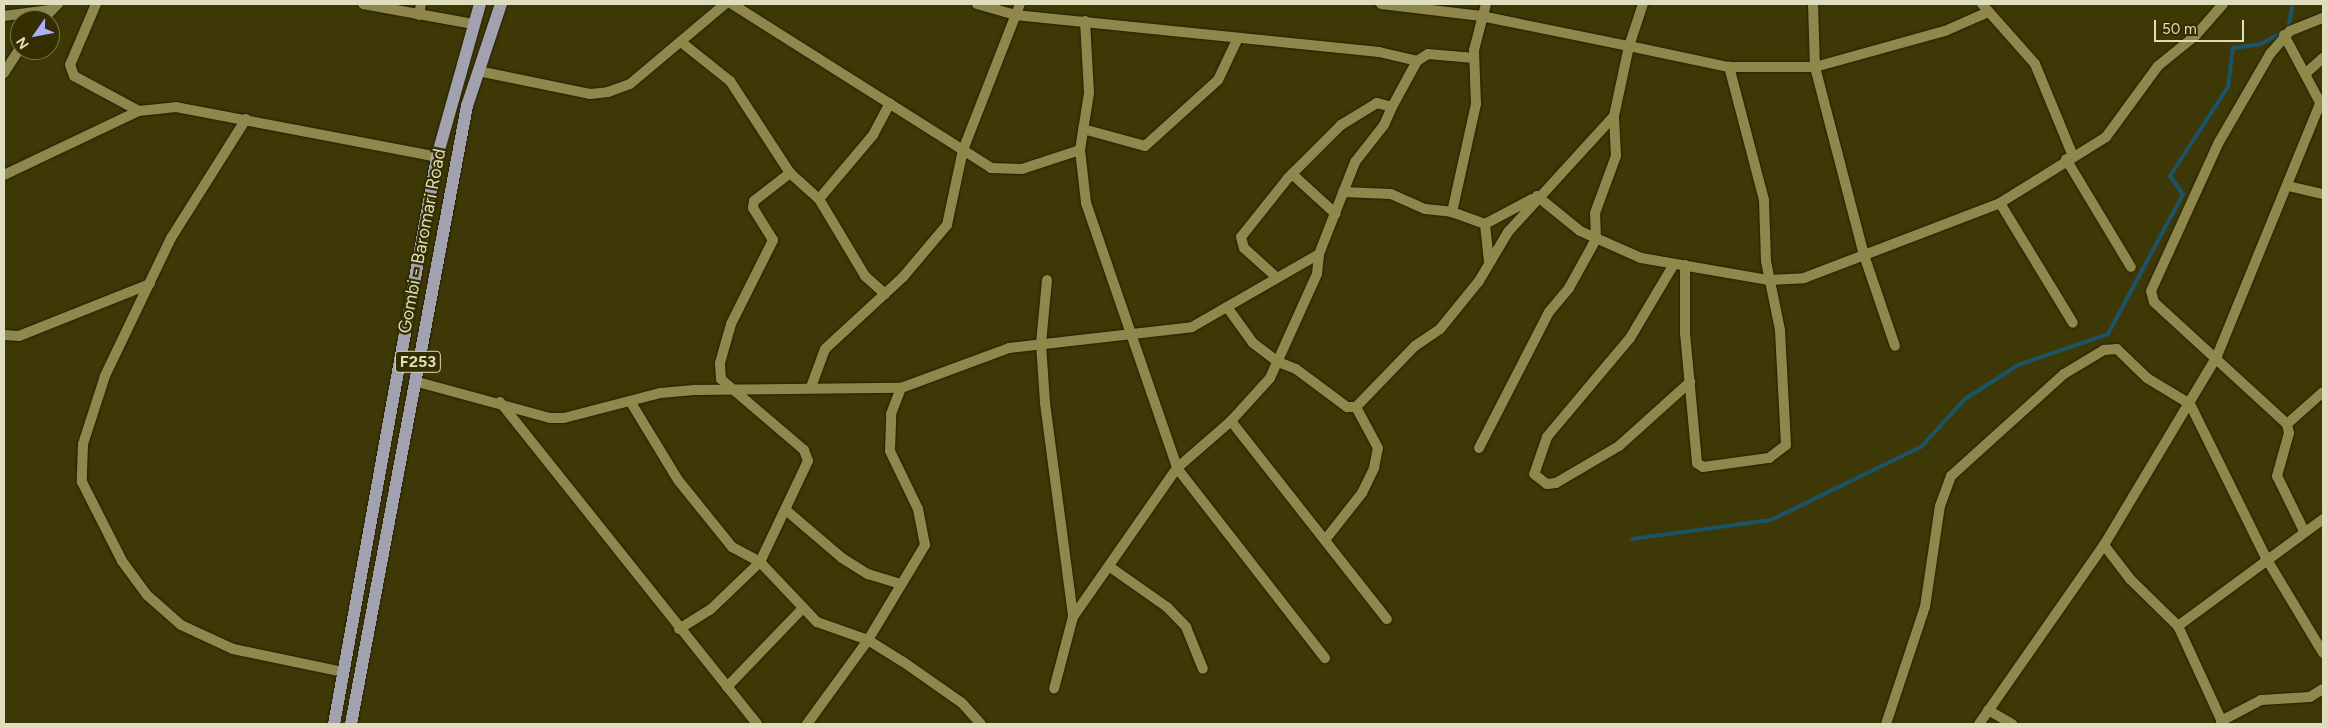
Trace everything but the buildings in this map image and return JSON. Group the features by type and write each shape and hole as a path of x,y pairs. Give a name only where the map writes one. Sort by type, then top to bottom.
{"main road":[{"name":"Gombi - Baromari Road","path":"334,724 437,158 480,4"},
{"name":"Gombi - Baromari Road","path":"351,724 465,115 501,4"}],"street":[{"path":"96,4 70,65 74,76 139,110"},
{"path":"363,4 473,24"},
{"path":"419,15 422,4"},
{"path":"478,71 590,94 608,92 630,84 725,4"},
{"path":"732,4 963,148 990,168 1006,171 1080,150"},
{"path":"977,4 1015,15 1085,21 1237,40 1379,52 1416,61"},
{"path":"811,387 825,349 885,294 947,225 963,148 1020,4"},
{"path":"1381,4 1481,16 1729,67 1815,67 1945,31 1984,9 2035,64 2070,158 2131,267"},
{"path":"1452,212 1476,104 1474,58 1481,16 1486,4"},
{"path":"1479,448 1549,312 1569,288 1596,239 1595,213 1616,156 1614,116 1629,46 1644,4"},
{"path":"1813,4 1815,67 1864,255 1895,346"},
{"path":"1537,196 1596,239 1641,258 1769,280 1804,278 2000,203 2112,131 2158,66 2196,35 2223,4"},
{"path":"4,16 54,7"},
{"path":"2304,531 2277,476 2289,433 2287,424 2218,356 2154,302 2151,291 2219,142 2284,35 2323,18"},
{"path":"1085,21 1089,93 1080,150 1094,234 1133,337 1177,468 1325,658"},
{"path":"1979,724 2104,545 2218,356 2322,106 2284,35"},
{"path":"1084,129 1145,146 1218,80 1237,40"},
{"path":"681,42 730,80 790,173 819,199 860,269 885,294"},
{"path":"1073,617 1110,567 1177,468 1232,421 1259,393 1278,362 1317,274 1319,254 1355,162 1384,125 1416,61 1428,54 1474,58"},
{"path":"2305,74 2323,58"},
{"path":"4,73 12,60"},
{"path":"1685,265 1690,382 1697,463 1703,467 1769,458 1786,445 1780,330 1769,280 1764,200 1729,67"},
{"path":"819,199 872,135 890,102"},
{"path":"1276,276 1240,242 1292,174 1358,113 1378,103 1392,107"},
{"path":"4,175 139,110 176,107 246,119 437,158"},
{"path":"1227,307 1253,343 1278,362 1296,369 1347,407 1356,407 1415,346 1440,330 1537,196 1578,160 1614,116"},
{"path":"246,119 171,238 105,376 83,444 82,482 102,524 148,595 181,624 233,649 343,672"},
{"path":"679,629 710,610 760,562 805,472 804,450 721,379 724,346 747,288 773,240 753,208 754,201 790,173"},
{"path":"1292,174 1336,214"},
{"path":"2288,186 2323,194"},
{"path":"1343,192 1391,194 1425,209 1452,212 1485,224 1537,196"},
{"path":"2000,203 2074,323"},
{"path":"1485,224 1489,261"},
{"path":"414,381 500,401 550,418 630,401 697,390 736,392 811,387 901,388 1009,348 1133,337 1192,327 1276,276 1319,254"},
{"path":"1674,264 1630,338 1547,437 1534,474 1546,484 1556,483 1619,446 1690,382"},
{"path":"1047,280 1041,344 1073,617 1054,689"},
{"path":"4,335 19,336 150,284"},
{"path":"1886,724 1925,607 1940,506 1952,476 2064,374 2104,350 2117,349 2147,378 2190,404 2266,558 2323,654"},
{"path":"807,724 868,640 925,545 918,509 890,451 891,414 901,388"},
{"path":"2287,424 2323,392"},
{"path":"500,401 679,629 757,724"},
{"path":"630,401 699,510 732,547 760,562 802,610 831,629 868,640 938,684 981,724"},
{"path":"1325,540 1362,493 1374,468 1378,448 1356,407"},
{"path":"1232,421 1387,619"},
{"path":"786,511 842,558 868,574 902,584"},
{"path":"2178,626 2266,558 2323,519"},
{"path":"2104,545 2130,579 2178,626 2222,723 2261,700 2310,697 2323,689"},
{"path":"1110,567 1167,607 1186,627 1203,669"},
{"path":"726,687 802,610"},
{"path":"1988,710 2012,724"}],"waterway":[{"path":"1632,539 1771,520 1921,447 1965,399 2018,365 2108,334 2183,194 2170,176 2228,87 2233,48 2261,44 2288,29 2293,4"}]}
